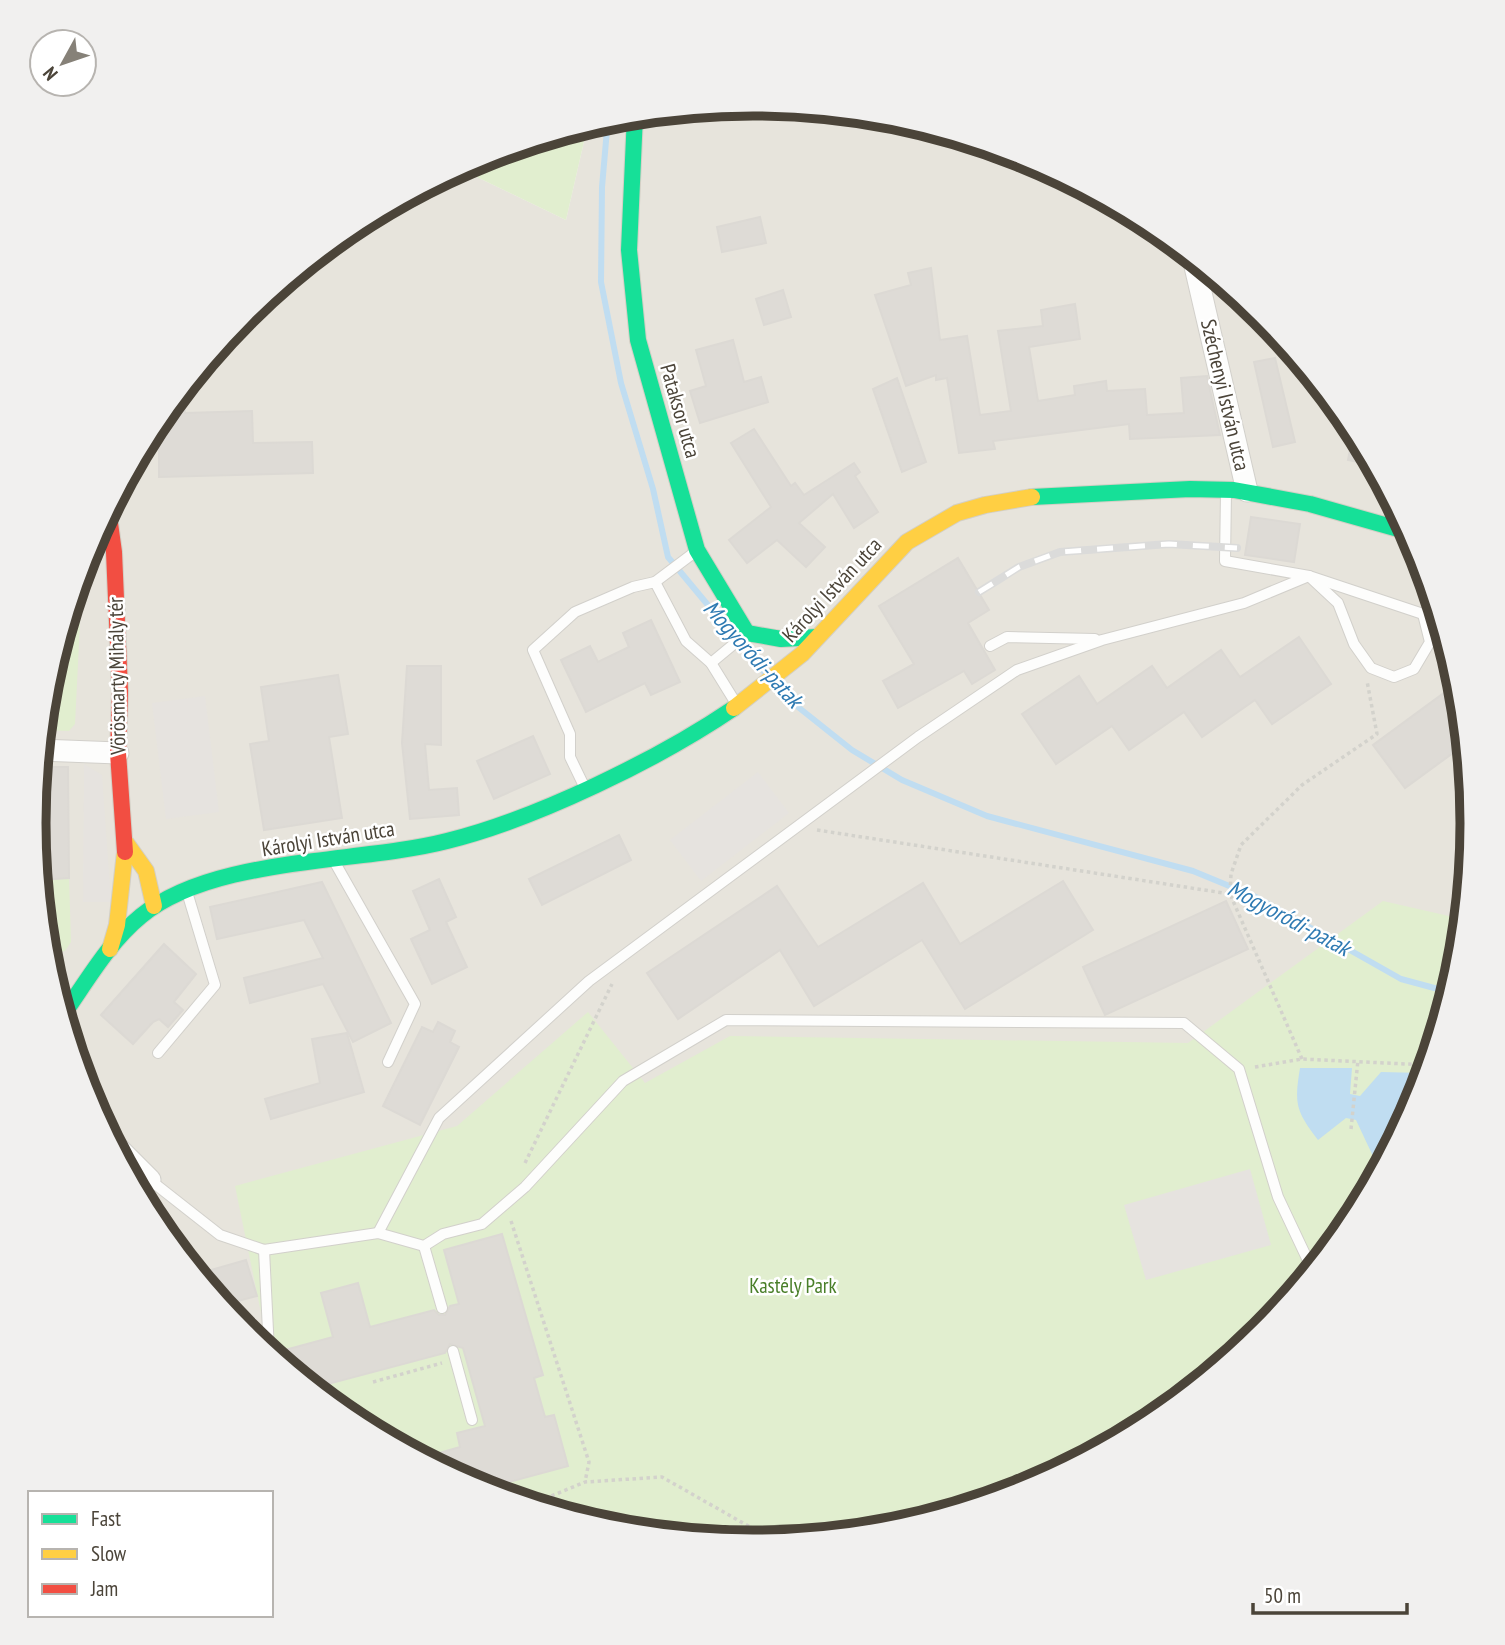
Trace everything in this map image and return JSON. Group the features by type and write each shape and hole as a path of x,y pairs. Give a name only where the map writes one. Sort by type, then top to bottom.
{"main road":[{"name":"Pataksor utca","path":"635,126 629,250 638,340 692,554 745,635"},
{"name":"Károlyi István utca","path":"154,906 190,889 276,868 442,841 500,825 584,786 699,728 737,705 783,671 907,542 922,530 968,510 1012,498 1237,491 1324,506 1395,528"},
{"name":"Vörösmarty Mihály tér","path":"108,953 117,925 126,844 118,754 120,691 110,527"},
{"path":"745,635 781,639 817,637"},
{"path":"70,1005 108,953 154,906 146,871 126,844"},
{"name":"Vörösmarty Mihály tér","path":"124,861 132,894 142,902 154,906"},
{"path":"146,871 190,889"}],"street":[{"name":"Széchenyi István utca","path":"1196,272 1237,491"},
{"path":"50,751 118,754"},
{"path":"67,992 79,993"},
{"path":"133,1163 150,1180"}],"lane":[{"path":"1237,491 1226,561 1309,576 1428,615"},
{"path":"584,786 570,757 570,734 533,650 575,612 633,587 655,582 692,554"},
{"path":"378,1233 439,1118 589,981 865,774 1017,670 1102,639 1244,603 1309,576"},
{"path":"1309,576 1338,603 1354,645 1371,668 1394,677 1414,669 1430,642 1423,614"},
{"path":"655,582 686,641 711,663 737,705"},
{"path":"711,663 745,635"},
{"path":"989,646 1007,637 1102,639"},
{"path":"333,859 415,1004 388,1062"},
{"path":"158,1053 215,985 190,889"},
{"path":"150,1180 220,1235 264,1250 378,1233 424,1246 443,1234 482,1224 505,1204 623,1081 726,1020 1184,1023 1239,1069 1278,1197 1308,1260"},
{"path":"424,1246 442,1308"},
{"path":"264,1250 268,1337"},
{"path":"454,1355 472,1420"}],"path":[{"path":"1302,1059 1230,894 1231,874 1241,845 1302,785 1377,734 1362,655"},
{"path":"794,827 1230,894"},
{"path":"523,1168 627,952"},
{"path":"1239,1069 1302,1059 1417,1064"},
{"path":"1351,1129 1358,1060"},
{"path":"505,1204 589,1462 585,1482"},
{"path":"373,1382 454,1355"},
{"path":"548,1498 585,1482 662,1477 755,1530"}],"shaded area":[{"path":"752,116 845,122 935,140 1023,169 1106,210 1183,262 1219,291 1284,356 1313,392 1365,469 1406,552 1422,595 1446,685 1453,730 1460,822 1458,869 1446,960 1435,1005 1423,1048 1384,1141 1365,1176 1313,1253 1284,1289 1219,1354 1183,1383 1106,1435 1023,1476 980,1492 890,1516 845,1523 752,1530 706,1528 615,1516 570,1505 525,1492 440,1457 399,1435 322,1383 286,1354 221,1289 192,1253 140,1176 99,1093 83,1050 59,960 52,915 47,869 47,776 59,685 83,595 118,510 140,469 192,392 221,356 253,323 286,291 322,262 399,210 471,174 566,220 585,136 660,122"},
{"path":"205,696 219,812 166,819 152,703"},
{"path":"84,764 102,775 111,902 83,902"},
{"path":"758,772 789,813 701,881 670,840"},
{"path":"1250,1169 1271,1245 1146,1280 1124,1205"}],"green space":[{"path":"585,136 566,220 471,174 525,153"},
{"path":"81,602 75,724 69,731 52,730 59,685"},
{"path":"69,878 71,942 65,951 58,953 52,915 48,879"},
{"name":"Kastély Park","path":"1383,901 1453,917 1446,960 1422,1050 1387,1135 1340,1215 1284,1289 1219,1354 1145,1410 1065,1457 980,1492 890,1516 799,1528 706,1528 615,1516 525,1492 440,1457 360,1410 322,1383 265,1334 235,1186 457,1126 588,1012 645,1083 730,1036 1188,1043"}],"water":[{"path":"1300,1068 1352,1068 1350,1094 1360,1096 1381,1072 1414,1073 1374,1159 1356,1120 1346,1118 1318,1140 1298,1107"}],"building":[{"path":"760,217 766,243 722,252 717,227"},
{"path":"931,268 940,340 967,336 980,415 1011,411 998,331 1043,326 1041,310 1075,304 1080,339 1029,347 1038,401 1075,395 1074,386 1106,381 1107,391 1145,389 1147,415 1184,413 1181,378 1207,376 1220,435 1130,439 1129,424 993,441 995,449 959,453 947,378 936,380 936,375 906,386 875,295 911,285 908,273"},
{"path":"783,290 791,317 764,325 756,299"},
{"path":"733,340 744,382 761,377 768,402 700,423 690,391 706,386 696,350"},
{"path":"1275,358 1295,442 1273,447 1254,362"},
{"path":"897,378 926,462 902,472 873,389"},
{"path":"183,404 185,413 252,411 253,443 312,442 313,473 159,477 159,443 157,443"},
{"path":"754,429 791,486 795,483 804,495 854,463 860,472 855,476 878,512 854,528 833,494 799,523 825,547 806,567 777,540 747,563 729,540 771,507 731,443"},
{"path":"1351,447 1361,463 1348,460"},
{"path":"1251,517 1300,524 1294,562 1245,555"},
{"path":"958,558 989,610 968,623 995,670 972,684 964,671 898,708 883,681 914,664 879,606"},
{"path":"651,620 680,682 651,695 645,683 586,712 561,660 590,646 598,662 629,647 623,633"},
{"path":"1299,637 1331,684 1272,724 1255,700 1202,737 1184,712 1129,750 1112,726 1056,764 1022,714 1079,676 1097,704 1152,666 1167,688 1221,650 1240,677"},
{"path":"407,666 441,666 441,745 425,744 429,790 457,788 459,815 410,819 402,743"},
{"path":"338,675 348,734 329,737 342,818 264,830 250,744 269,741 261,687"},
{"path":"1447,691 1455,751 1405,788 1373,745"},
{"path":"533,736 550,774 494,799 477,761"},
{"path":"48,767 68,767 69,878 48,879"},
{"path":"619,835 631,860 542,905 529,879"},
{"path":"439,879 456,917 446,922 467,967 432,984 411,939 430,930 413,891"},
{"path":"1063,881 1093,930 965,1009 922,940 814,1006 780,950 678,1019 647,973 777,886 818,947 923,883 960,944"},
{"path":"322,882 391,1023 353,1042 323,984 250,1003 244,978 323,958 304,920 217,939 210,907"},
{"path":"1226,901 1248,949 1105,1015 1083,967"},
{"path":"164,944 196,974 174,1002 183,1010 168,1027 159,1019 133,1044 101,1015"},
{"path":"438,1022 455,1031 450,1042 459,1047 420,1125 383,1106 422,1027 433,1032"},
{"path":"347,1033 364,1092 271,1119 265,1099 320,1083 312,1039"},
{"path":"502,1234 543,1375 534,1378 545,1417 554,1415 568,1466 503,1484 435,1454 460,1447 457,1433 485,1426 463,1348 450,1344 445,1353 325,1385 286,1354 285,1350 333,1337 321,1293 358,1283 370,1327 434,1310 439,1315 445,1315 450,1306 459,1304 444,1250"},
{"path":"246,1260 257,1296 234,1302 207,1271"}],"waterway":[{"name":"Mogyoródi-patak","path":"607,131 602,187 601,282 621,383 653,489 668,557 732,634"},
{"name":"Mogyoródi-patak","path":"739,643 766,674"},
{"name":"Mogyoródi-patak","path":"778,687 793,703 852,750 902,780 987,816 1193,871 1256,897 1401,979 1439,989"}],"railway":[{"path":"979,592 1019,567 1060,552 1169,544 1237,548"}],"traffic: fast":[{"path":"635,126 629,250 638,340 697,550 747,633 781,639 817,637"},
{"path":"1032,497 1190,489 1234,490 1310,504 1395,528"},
{"path":"70,1005 99,962 129,926 171,896 207,882 246,872 411,848 482,831 557,803 634,767 734,708"}],"traffic: slow":[{"path":"734,708 802,654 907,542 957,513 1032,497"},
{"path":"126,843 146,871 154,906"},
{"path":"110,949 117,925 125,852"}],"traffic: jam":[{"path":"110,527 120,691 118,753 125,852"}]}
